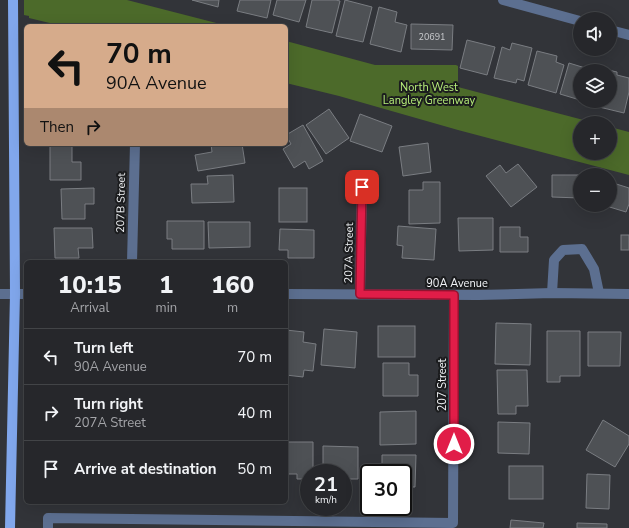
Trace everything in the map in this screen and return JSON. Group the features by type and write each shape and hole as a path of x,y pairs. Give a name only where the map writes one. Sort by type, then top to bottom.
{"main road":[{"path":"10,528 15,294 13,0"}],"street":[{"path":"503,0 573,19"},
{"path":"617,32 629,35"},
{"name":"207B Street","path":"132,260 134,146"},
{"name":"207A Street","path":"360,294 362,187"},
{"path":"552,293 554,260 563,250 582,249 594,269 599,293"},
{"path":"0,294 24,294"},
{"name":"90A Avenue","path":"288,294 629,294"},
{"name":"207 Street","path":"48,523 453,523 454,295"}],"green space":[{"path":"24,0 127,0 220,24 54,24 29,18 29,16 24,15"},
{"name":"North West Langley Greenway","path":"288,42 375,65 456,65 458,66 458,87 573,117 573,160 617,160 617,129 629,132 629,175 617,172 617,168 602,168 458,130 339,96 288,83"}],"building":[{"path":"192,0 219,0 218,7"},
{"path":"240,0 271,0 267,18 237,11"},
{"path":"277,0 306,0 299,22 273,15"},
{"path":"312,0 340,1 332,33 306,27"},
{"path":"345,0 372,7 363,42 336,36"},
{"path":"379,7 397,12 395,22 407,25 401,52 370,44"},
{"path":"411,24 453,25 452,50 411,49"},
{"path":"467,40 495,47 487,75 460,68"},
{"path":"512,43 532,48 524,81 517,79 516,83 494,78 502,47 510,50"},
{"path":"537,51 557,56 556,62 564,65 556,93 528,85"},
{"path":"569,63 573,64 573,98 560,94"},
{"path":"617,75 629,78 629,92 624,113 603,108 617,108"},
{"path":"329,109 349,138 326,154 306,125"},
{"path":"360,114 392,126 382,152 350,141"},
{"path":"303,125 323,161 309,169 305,161 294,168 283,149 291,144 288,139 288,134"},
{"path":"428,143 431,172 403,176 399,147"},
{"path":"50,146 72,146 72,162 81,162 81,180 50,180"},
{"path":"211,146 242,146 245,163 198,171 195,155 212,152"},
{"path":"518,164 537,187 511,207 486,176 500,165 506,173"},
{"path":"233,175 234,202 192,203 191,184 208,184 207,176"},
{"path":"552,175 573,175 573,198 552,197"},
{"path":"423,182 440,182 440,223 409,224 409,190 423,190"},
{"path":"617,184 629,188 629,204 626,212 617,209"},
{"path":"94,188 94,204 85,204 85,219 62,219 61,189"},
{"path":"279,188 307,188 307,222 279,222"},
{"path":"458,218 493,218 493,250 459,251"},
{"path":"167,221 204,221 204,249 172,249 172,239 167,239"},
{"path":"208,222 250,222 250,247 209,248"},
{"path":"398,226 436,229 434,260 402,258 403,246 397,245"},
{"path":"500,227 520,227 520,237 528,237 528,252 500,252"},
{"path":"54,228 92,228 93,248 78,248 79,258 55,258"},
{"path":"280,229 314,230 314,258 288,258 288,250 279,250"},
{"path":"621,235 629,235 629,250 621,250"},
{"path":"496,323 531,324 530,365 495,364"},
{"path":"378,326 415,326 415,357 378,357"},
{"path":"324,329 357,332 355,368 321,365"},
{"path":"288,330 304,332 303,342 316,344 313,371 304,370 303,377 288,375"},
{"path":"547,331 580,331 580,376 560,376 560,382 547,382"},
{"path":"588,332 621,332 620,366 588,366"},
{"path":"383,363 409,363 409,375 418,375 418,396 383,396"},
{"path":"497,370 527,370 528,406 516,406 516,414 498,414"},
{"path":"416,411 416,444 380,445 380,412"},
{"path":"603,420 629,436 629,444 615,467 586,450"},
{"path":"498,422 530,423 529,454 498,453"},
{"path":"288,442 313,442 313,464 300,464 300,479 297,479 297,474 288,474"},
{"path":"323,446 358,447 358,479 352,479 352,464 323,464"},
{"path":"382,455 416,455 415,487 412,487 412,464 382,464"},
{"path":"509,466 543,466 543,499 509,499"},
{"path":"587,474 610,475 609,509 586,508"},
{"path":"511,520 544,523 543,528 510,528"},
{"path":"577,523 607,524 607,528 577,528"}],"route":[{"path":"362,187 360,294 454,295 454,444"}]}
